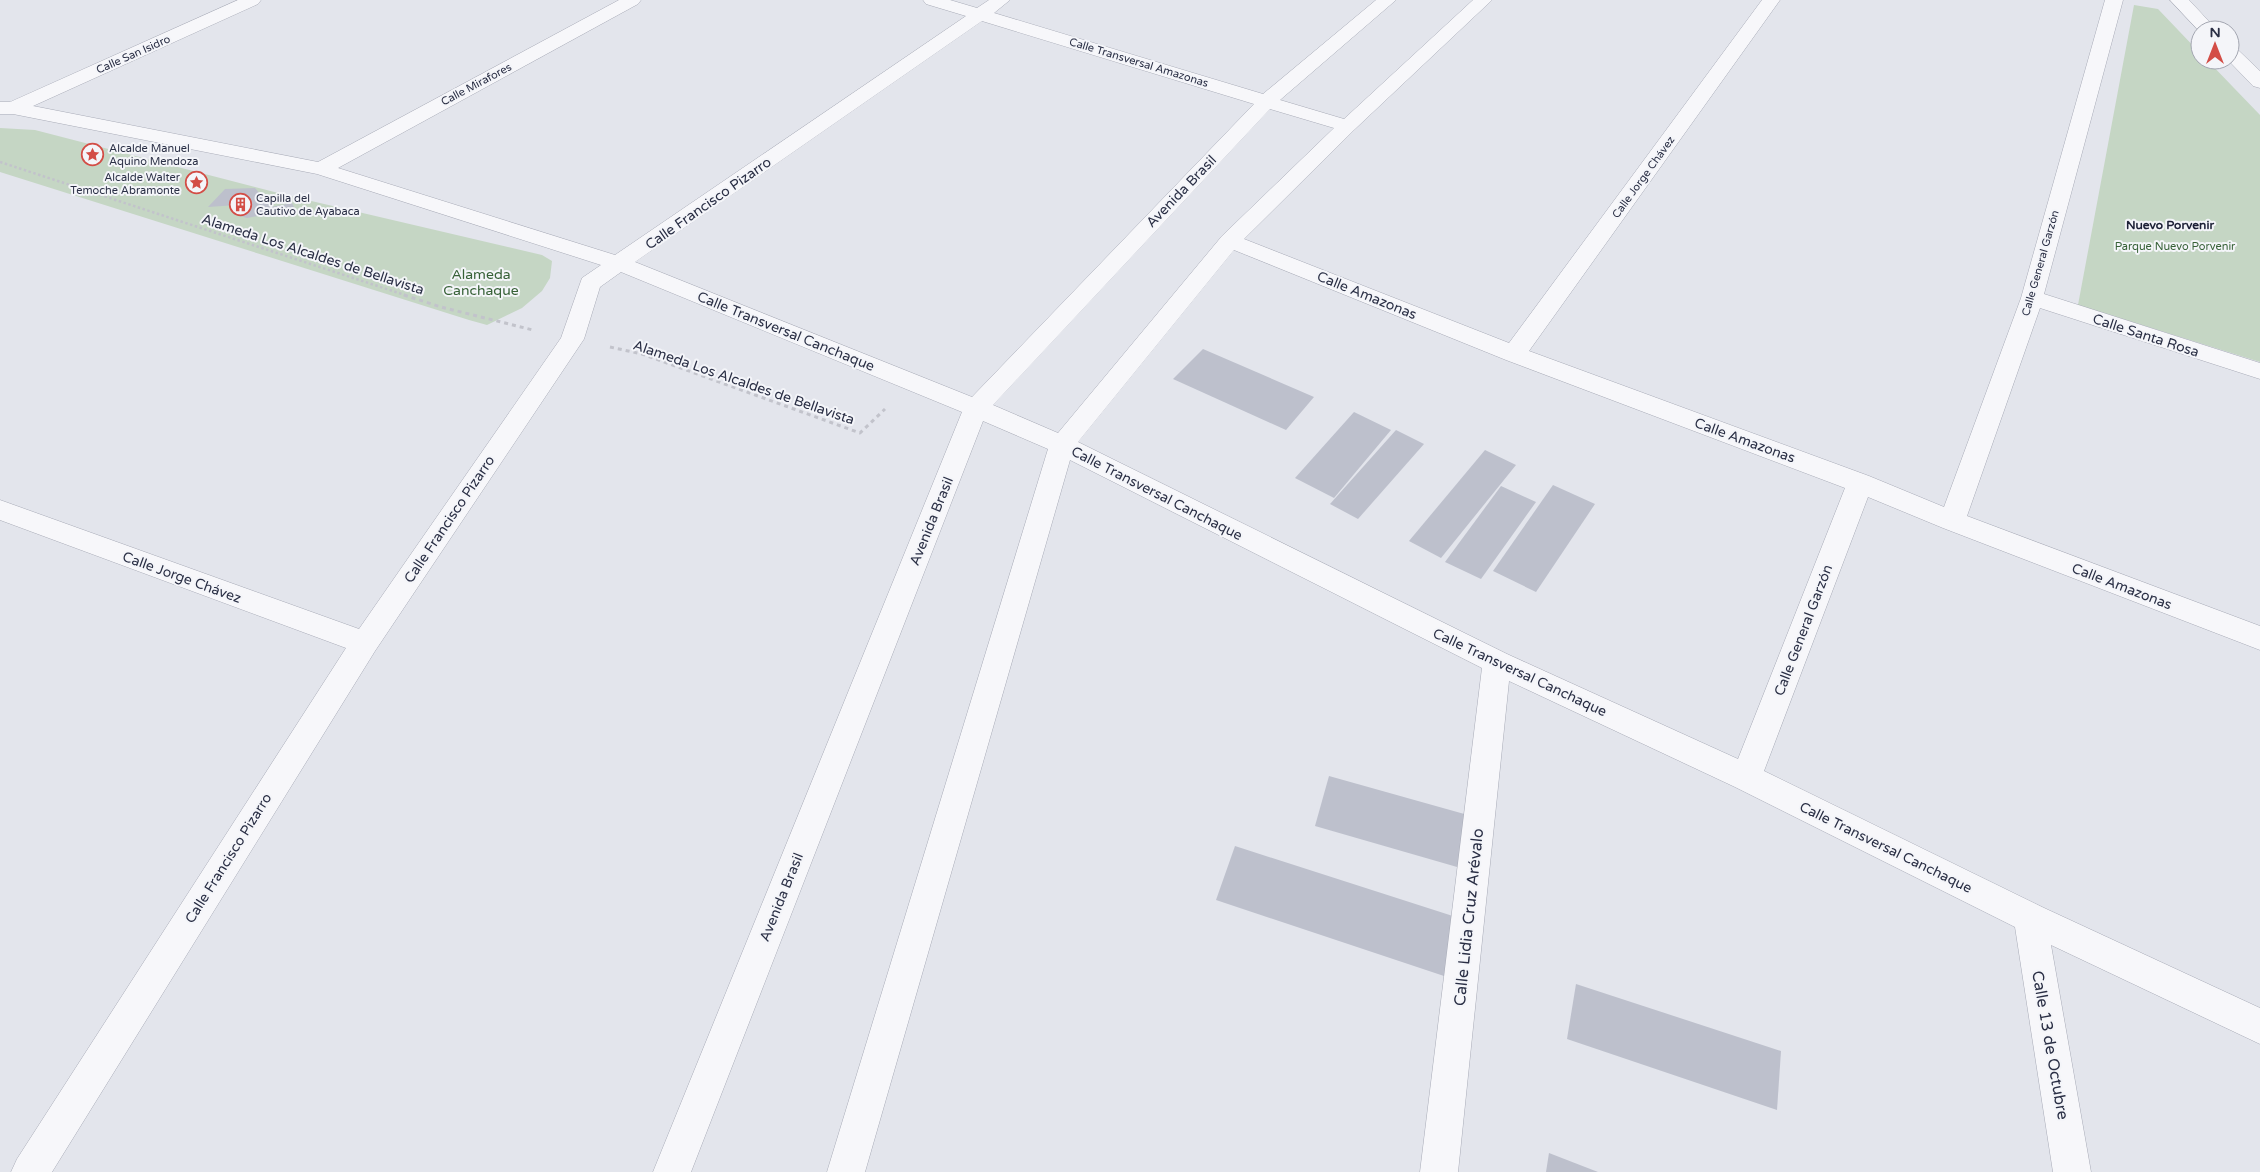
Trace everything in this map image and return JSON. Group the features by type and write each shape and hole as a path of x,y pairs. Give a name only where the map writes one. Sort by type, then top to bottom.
{"street":[{"name":"Calle San Isidro","path":"7,108 252,0"},
{"name":"Calle Mirafores","path":"321,169 632,0"},
{"name":"Calle Transversal Amazonas","path":"932,0 1268,100 1347,126"},
{"name":"Calle Francisco Pizarro","path":"30,1172 365,643 572,339 590,283 1001,0"},
{"name":"Avenida Brasil","path":"672,1172 976,408 1268,100 1387,0"},
{"path":"846,1172 1062,445 1230,241 1347,126 1483,0"},
{"name":"Calle Jorge Chávez","path":"1514,354 1771,0"},
{"name":"Calle General Garzón","path":"1952,522 2032,298 2114,0"},
{"path":"2179,0 2198,20"},
{"path":"2240,62 2260,82"},
{"name":"Calle Transversal Canchaque","path":"7,108 321,169 620,264 976,408 1062,445 1497,662 1746,777 2030,918 2260,1026"},
{"name":"Calle Amazonas","path":"1230,241 1514,354 1860,483 1952,522 2260,638"},
{"name":"Calle Santa Rosa","path":"2032,298 2260,371"},
{"name":"Calle General Garzón","path":"1746,777 1860,483"},
{"name":"Calle Jorge Chávez","path":"0,510 365,643"},
{"name":"Calle Lidia Cruz Arévalo","path":"1439,1172 1497,662"},
{"name":"Calle 13 de Octubre","path":"2030,918 2072,1172"}],"path":[{"name":"Alameda Los Alcaldes de Bellavista","path":"0,162 441,307 642,354 860,433 891,403"}],"green space":[{"name":"Parque Nuevo Porvenir","path":"2134,5 2158,9 2190,43 2190,70 2217,70 2260,115 2260,362 2078,305"},
{"name":"Alameda Canchaque","path":"0,128 35,130 290,196 542,255 552,261 550,278 542,291 522,308 487,325 0,172"}],"building":[{"name":"Capilla del Cautivo de Ayabaca","path":"255,188 271,207 292,203 295,209 247,218 233,214 247,208 237,205 208,207 225,189"},
{"path":"1203,349 1314,397 1286,430 1173,379"},
{"path":"1354,412 1391,430 1334,498 1295,478"},
{"path":"1396,430 1424,444 1358,519 1330,504"},
{"path":"1485,450 1516,465 1441,558 1409,541"},
{"path":"1553,485 1595,504 1536,592 1493,571"},
{"path":"1501,486 1536,502 1481,579 1445,562"},
{"path":"1329,776 1475,817 1464,869 1315,826"},
{"path":"1235,846 1459,918 1447,977 1216,900"},
{"path":"1576,984 1781,1051 1777,1110 1567,1039"},
{"path":"1549,1153 1598,1172 1546,1172"}],"place":[{"name":"Alcalde Manuel Aquino Mendoza","path":"93,154"},
{"name":"Alcalde Walter Temoche Abramonte","path":"196,183"},
{"name":"Capilla del Cautivo de Ayabaca","path":"240,204"}],"district":[{"name":"Nuevo Porvenir","path":"2170,225"}]}
